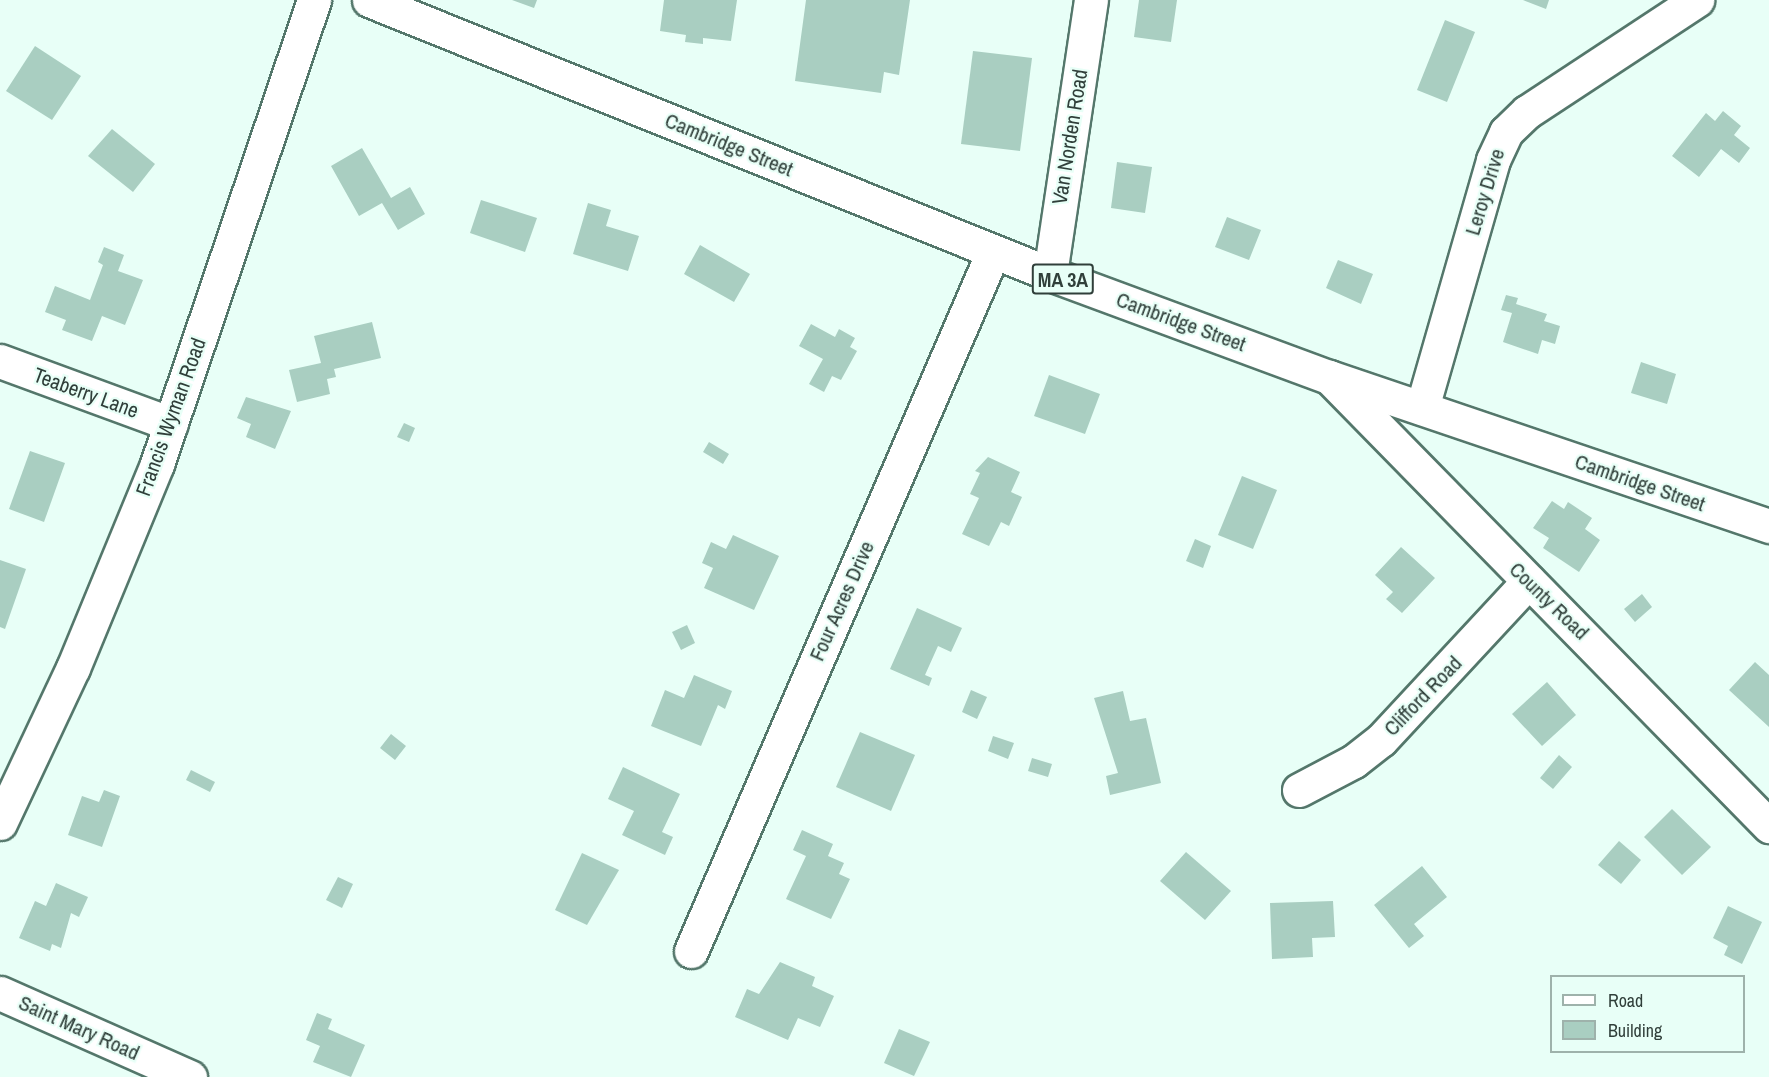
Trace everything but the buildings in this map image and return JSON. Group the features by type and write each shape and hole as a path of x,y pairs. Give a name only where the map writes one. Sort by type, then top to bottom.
{"street":[{"name":"Francis Wyman Road","path":"0,823 73,668 171,424 314,0"},
{"name":"Cambridge Street","path":"369,0 1050,274 1329,376 1769,526"},
{"name":"Van Norden Road","path":"1050,274 1091,0"},
{"name":"Leroy Drive","path":"1422,408 1493,160 1506,132 1527,112 1697,0"},
{"name":"Four Acres Drive","path":"691,951 993,252"},
{"name":"Teaberry Lane","path":"0,361 171,424"},
{"name":"County Road","path":"1329,376 1769,826"},
{"name":"Clifford Road","path":"1299,790 1354,761 1381,740 1529,581"},
{"name":"Saint Mary Road","path":"0,993 190,1077"}]}
